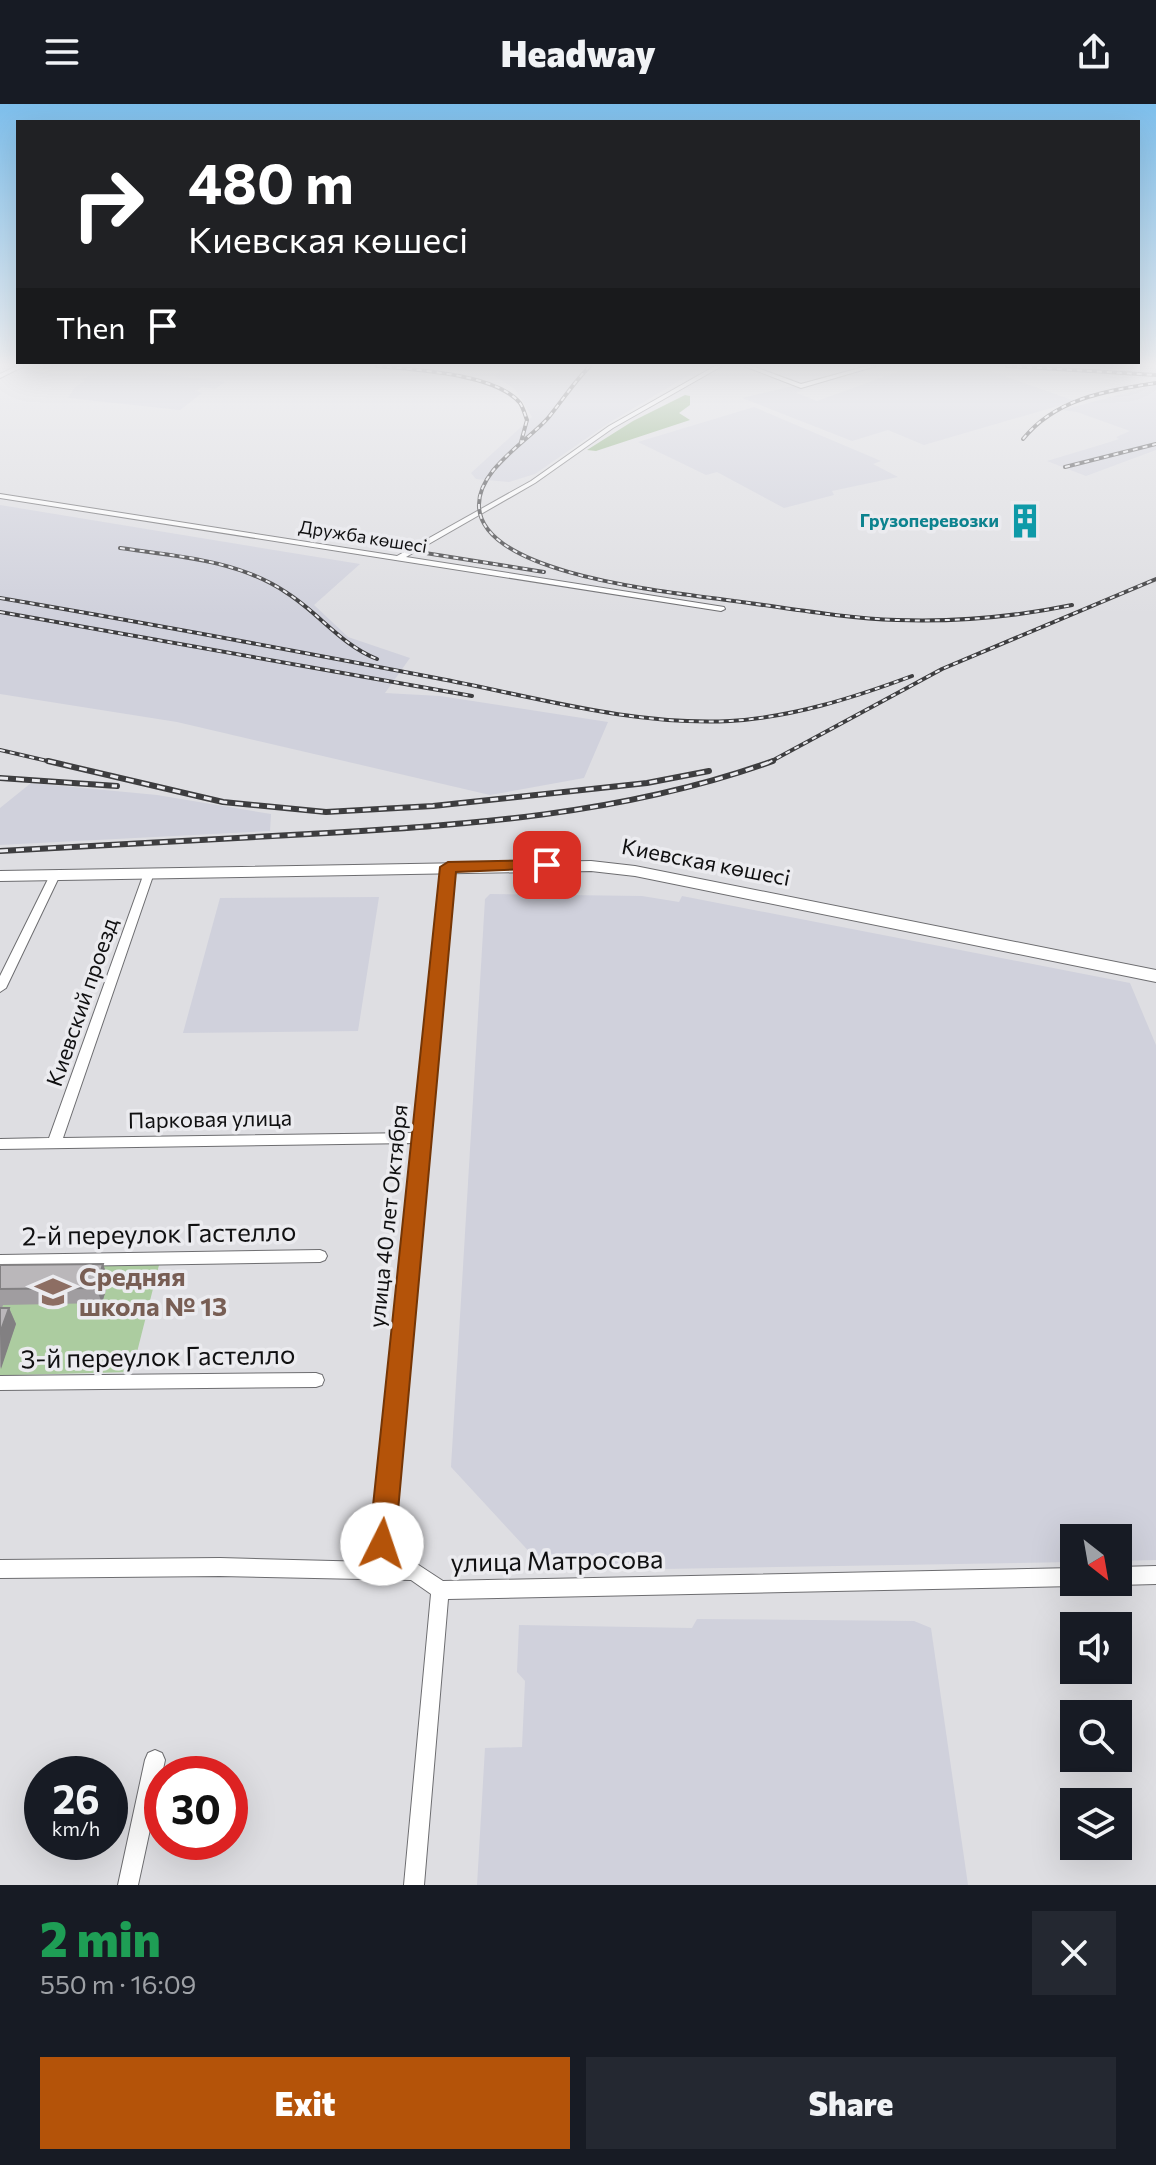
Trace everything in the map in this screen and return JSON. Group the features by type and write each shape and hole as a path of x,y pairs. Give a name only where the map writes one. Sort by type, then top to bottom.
{"highway":[{"name":"Киевская көшесі","path":"0,876 547,865 635,871 1156,976"}],"street":[{"path":"397,559 533,482 580,449"},
{"name":"Дружба көшесі","path":"0,496 721,609"},
{"name":"улица 40 лет Октября","path":"380,1570 448,867"},
{"name":"Киевский проезд","path":"54,1144 149,873"},
{"path":"0,988 55,875"},
{"name":"Парковая улица","path":"0,1144 420,1138"},
{"name":"2-й переулок Гастелло","path":"0,1261 320,1256"},
{"name":"3-й переулок Гастелло","path":"0,1383 316,1380"},
{"name":"улица Матросова","path":"0,1569 220,1567 414,1571 440,1590 1060,1577"},
{"path":"1132,1576 1156,1575"},
{"path":"414,1885 440,1590"},
{"path":"128,1885 144,1811"}],"shaded area":[{"path":"497,449 571,449 535,474 509,482 476,479 471,473"},
{"path":"653,449 853,449 881,461 873,464 898,477 832,491 834,495 784,508 717,472 706,475"},
{"path":"1086,449 1156,449 1086,476 1047,461"},
{"path":"0,505 360,564 314,605 348,637 410,658 385,693 440,696 608,722 584,778 490,795 177,722 0,694"},
{"path":"31,783 157,795 271,814 270,831 0,845 0,808"},
{"path":"490,894 642,896 679,902 682,896 1130,983 1156,1045 1156,1560 1132,1561 1132,1524 1060,1524 1060,1562 547,1571 451,1467 485,899"},
{"path":"379,897 358,1031 183,1033 220,898"},
{"path":"697,1619 914,1621 931,1628 968,1885 477,1885 485,1748 522,1747 525,1681 517,1672 519,1625 692,1628"}],"green space":[{"path":"159,1265 132,1372 15,1375 0,1380 0,1267"}],"building":[{"path":"103,1264 96,1288 0,1289 0,1265"},
{"path":"0,1308 9,1308 0,1333"}],"railway":[{"path":"515,449 494,469 481,494 479,507 489,531 513,550 588,577 673,593 897,620 1007,616 1072,605"},
{"path":"1065,467 1136,449"},
{"path":"325,537 544,572"},
{"path":"120,548 206,561 249,573 287,593 341,637 377,659"},
{"path":"770,762 942,669 1156,579"},
{"path":"0,598 327,657 582,708 656,719 730,721 777,715 845,699 912,676"},
{"path":"0,612 472,696"},
{"path":"0,750 56,763"},
{"path":"48,761 223,802 326,812 433,806 647,783 709,771"},
{"path":"0,851 486,821 659,794 770,762"},
{"path":"0,778 117,786"}],"place":[{"name":"Грузоперевозки","path":"1025,521"},
{"name":"Средняя школа № 13","path":"53,1292"}],"route":[{"path":"382,1544 448,867 547,865"}]}
